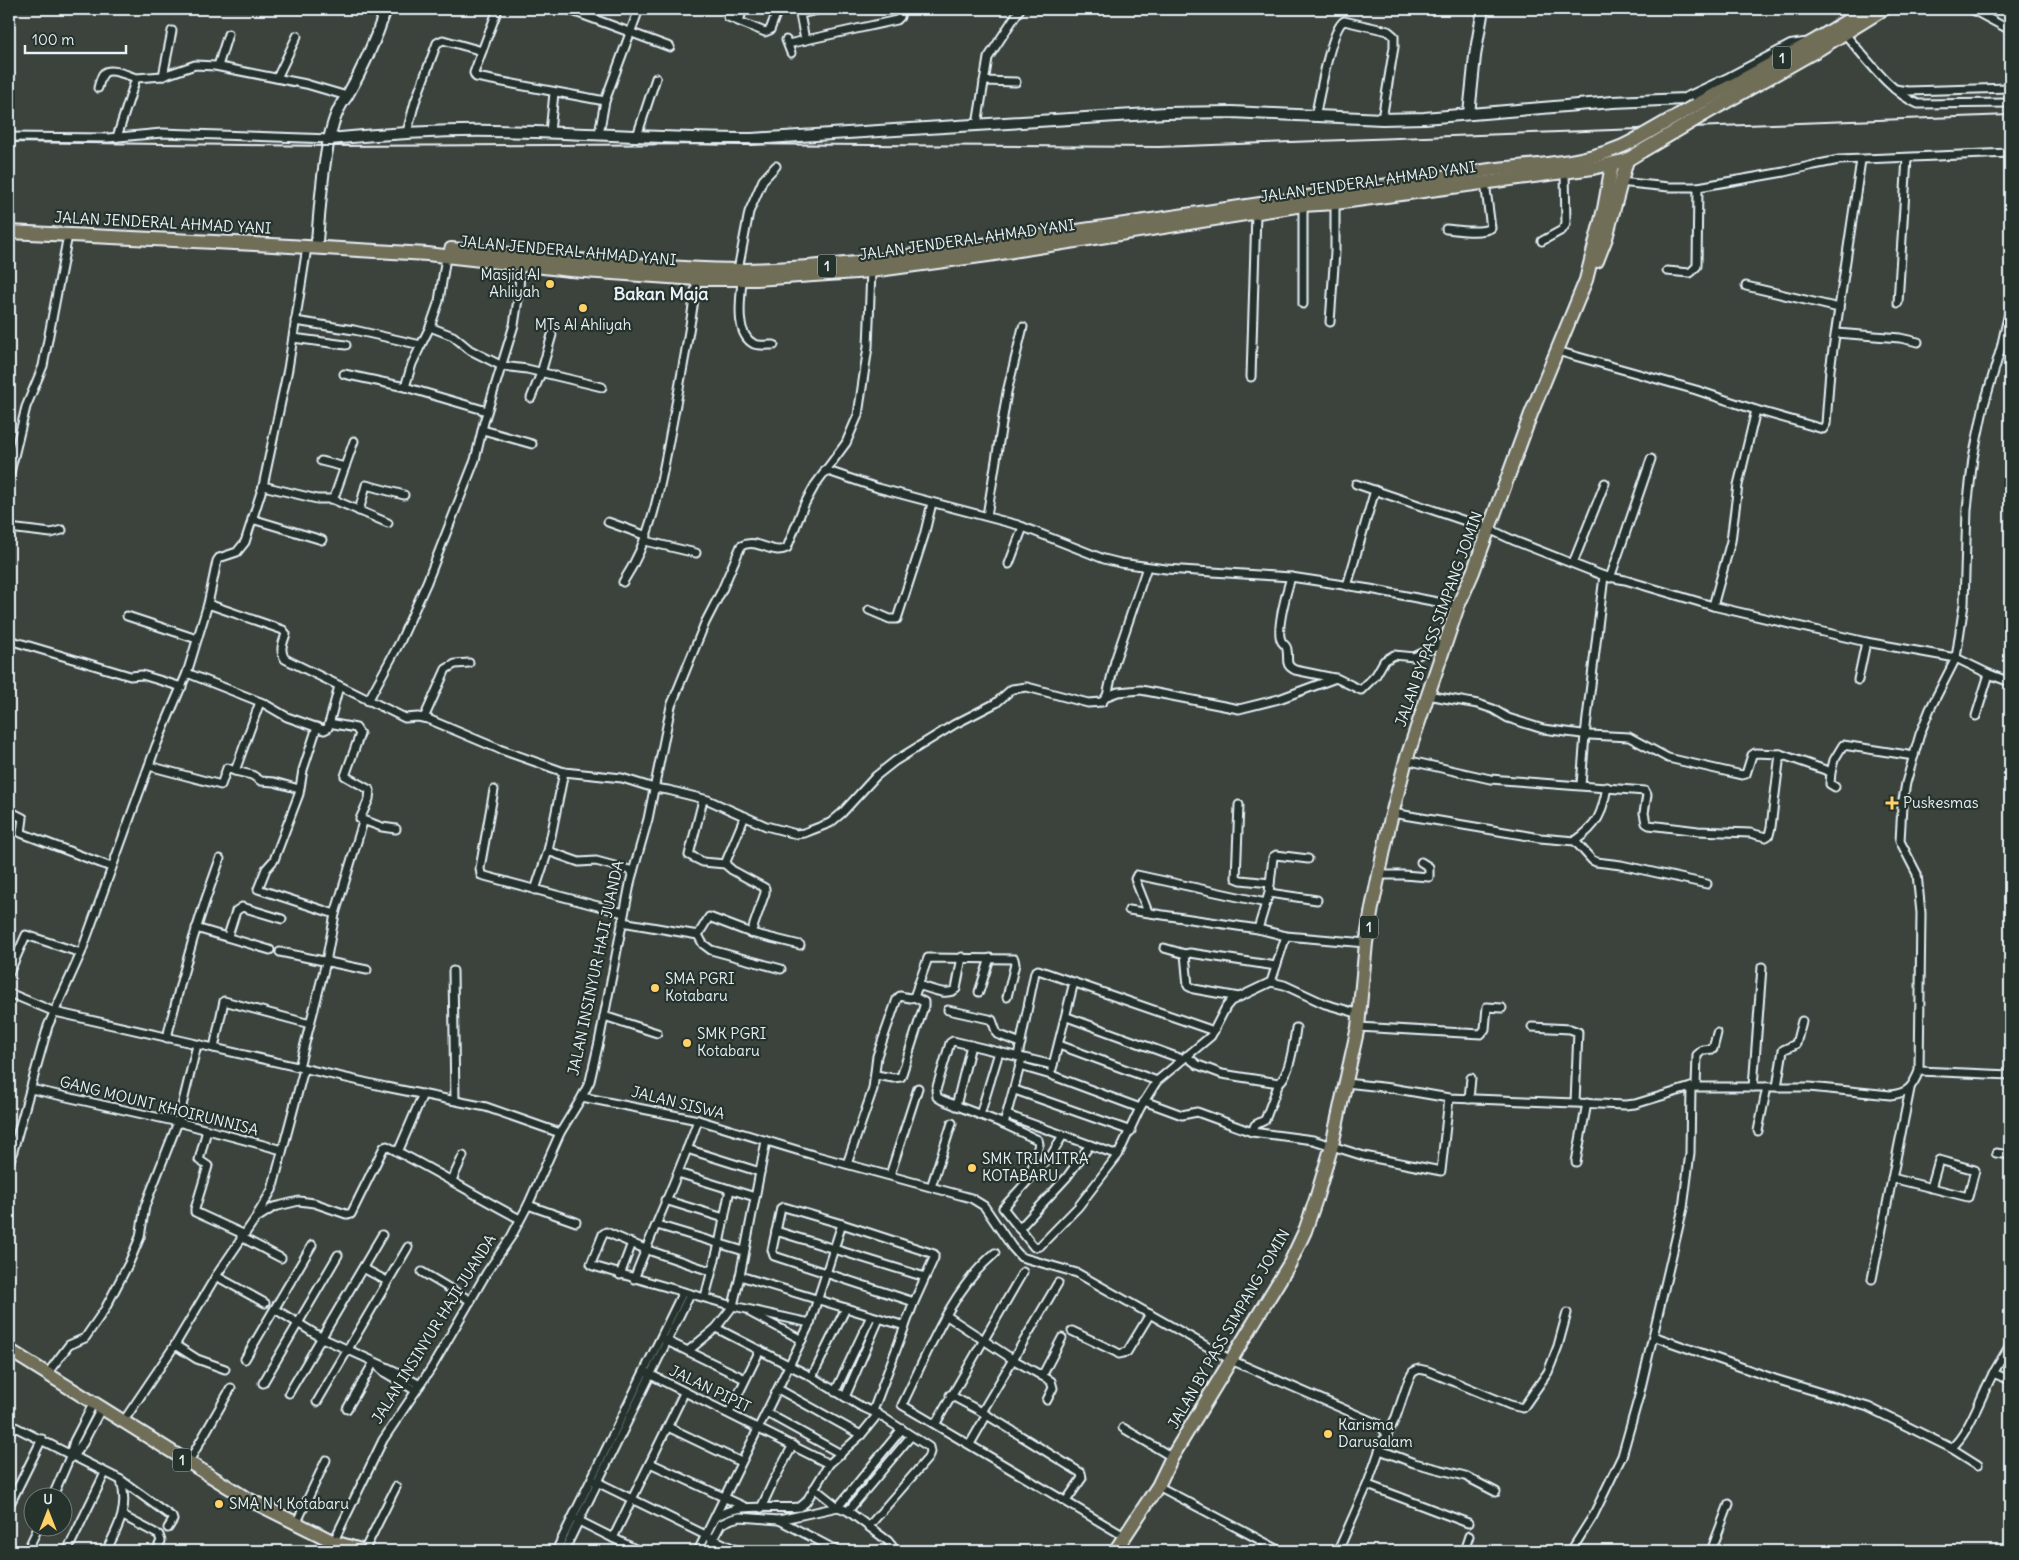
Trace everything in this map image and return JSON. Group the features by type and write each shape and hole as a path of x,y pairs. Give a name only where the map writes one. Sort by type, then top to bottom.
{"highway":[{"name":"1","path":"1841,30 1866,9"},
{"name":"1","path":"1814,44 1884,9"},
{"name":"JALAN JENDERAL AHMAD YANI","path":"9,232 312,244 520,266 698,279 740,275 871,271 1007,252 1303,205 1335,203 1612,165 1627,160 1700,110 1814,44"},
{"name":"1","path":"9,226 312,244 487,252 740,275 867,262 1471,172 1562,162 1608,153 1700,110"},
{"name":"JALAN BY PASS SIMPANG JOMIN","path":"1116,1551 1158,1486 1172,1458 1296,1251 1316,1200 1332,1146 1358,1027 1366,944 1378,875 1406,760 1458,606 1586,280 1604,209 1615,181 1627,160"},
{"name":"JALAN BY PASS SIMPANG JOMIN","path":"1586,280 1593,270 1601,251 1615,181 1612,165"},
{"path":"1593,168 1601,181 1604,209"},
{"name":"1","path":"9,1350 97,1407 246,1498 296,1524 331,1546 364,1551"}],"street":[{"path":"9,1165 45,1034 81,953 149,766 187,673 208,604 217,561 243,547 252,520 263,486 288,369 294,321 312,244 330,139 338,109 347,96 373,45 386,9"},
{"path":"498,9 474,73 476,77 605,101"},
{"path":"567,9 589,12 631,32 670,47"},
{"path":"600,134 605,101 638,9"},
{"path":"728,9 728,17 763,32 770,30 778,9"},
{"path":"739,21 743,9"},
{"path":"805,40 800,14 824,9"},
{"path":"791,53 787,42 805,40 897,20 900,17 901,9"},
{"path":"978,119 989,55 1020,9"},
{"path":"1469,114 1475,56 1483,9"},
{"path":"1971,9 2010,30"},
{"path":"1316,117 1328,57 1339,25 1344,21 1388,31 1394,36 1394,47 1382,119"},
{"path":"1841,30 1895,89 1909,101 1918,104 2010,103"},
{"path":"163,76 172,31"},
{"path":"218,66 228,34"},
{"path":"277,78 297,36"},
{"path":"407,132 415,102 437,44 444,40 482,52"},
{"path":"9,137 117,137 162,132 330,139 407,132 491,130 752,139 1165,113 1222,112 1382,119 1613,102 1685,99 1791,46 1801,43 1814,44"},
{"path":"98,88 104,73 107,71 136,78 163,76 194,65 218,66 277,78 347,96"},
{"path":"117,137 136,78"},
{"path":"637,136 656,78"},
{"path":"984,81 1016,82"},
{"path":"1895,89 1908,91 2010,88"},
{"path":"550,132 554,92"},
{"path":"962,125 978,119 1002,124"},
{"path":"1615,181 1669,187 1698,187 1784,172 1814,164 2010,153"},
{"path":"1898,303 1907,158"},
{"path":"1557,351 1696,390 1820,429 1824,428 1830,370 1861,160"},
{"path":"774,345 755,344 746,337 741,327 740,275 749,212 763,180 776,166"},
{"path":"1542,241 1562,230 1566,224 1565,172"},
{"path":"1446,229 1488,230 1492,228 1485,182"},
{"path":"1667,271 1690,273 1697,266 1698,187"},
{"path":"1330,322 1335,252 1335,203"},
{"path":"1303,205 1303,304"},
{"path":"1251,377 1256,213"},
{"path":"9,477 26,407 44,366 68,235"},
{"path":"405,387 412,364 430,327 439,301 446,257"},
{"path":"368,701 400,642 427,582 475,460 487,411 502,366 515,317 519,293 520,266"},
{"path":"871,271 868,346 858,415 846,443 825,470 878,488 1023,527 1104,559 1146,567 1291,577 1458,606"},
{"path":"623,582 646,538 657,504 685,362 698,279"},
{"path":"1746,286 1840,308"},
{"path":"1872,1279 1910,1089 1919,1071 1922,913 1917,874 1902,845 1900,835 1906,782 1930,709 1956,658 1964,604 1967,509 1973,458 1984,405 2001,348 2010,308"},
{"path":"294,321 354,330 422,345"},
{"path":"430,327 453,336 470,350 502,366 602,387"},
{"path":"987,516 1009,384 1022,327"},
{"path":"1836,333 1900,338 1918,342"},
{"path":"531,398 541,373 552,335"},
{"path":"293,338 346,345"},
{"path":"344,374 405,387 487,411"},
{"path":"1713,606 1731,541 1738,485 1756,410"},
{"path":"483,430 532,444"},
{"path":"332,499 354,441"},
{"path":"1581,785 1585,735 1607,577 1651,459"},
{"path":"321,461 345,467"},
{"name":"JALAN INSINYUR HAJI JUANDA","path":"331,1546 383,1440 453,1333 528,1205 560,1133 582,1097 593,1071 622,922 673,700 705,623 741,546 753,542 780,550 787,548 804,505 825,470"},
{"path":"1573,563 1605,483"},
{"path":"1356,484 1489,529 1607,577 1625,580 1713,606 1866,642 1956,658 2010,682"},
{"path":"360,511 366,485 404,495"},
{"path":"263,486 316,500 332,499 388,523"},
{"path":"1347,586 1375,490"},
{"path":"869,610 890,619 898,619 924,536 932,503"},
{"path":"252,520 322,540"},
{"path":"608,522 646,538 696,553"},
{"path":"1009,564 1023,527"},
{"path":"9,528 51,533 62,530"},
{"path":"208,604 283,630 286,634 281,648 284,659 405,718 424,718 499,749 564,772 622,778 654,788 668,790 703,800 766,826 796,834 804,833 830,823 842,813 876,776 895,761 955,724 996,703 1012,689 1027,687 1088,703 1102,702 1107,696 1114,661 1146,567"},
{"path":"1291,577 1280,628 1280,638 1288,649 1287,662 1294,670 1336,678 1361,690 1376,675 1384,661 1394,655 1414,657 1445,642"},
{"path":"127,616 197,639"},
{"path":"9,640 130,676 142,675 182,686"},
{"path":"1858,680 1866,642"},
{"path":"424,718 446,669 455,664 469,662"},
{"path":"187,673 260,702 286,716 324,730 328,728 338,686"},
{"path":"1976,716 1989,674"},
{"path":"1107,696 1118,692 1141,690 1239,709 1279,699 1336,678"},
{"path":"1428,695 1478,704 1493,709 1508,718 1543,729 1585,735 1629,737 1668,758 1742,775 1745,774 1754,754 1780,754 1831,772"},
{"path":"235,770 260,702"},
{"path":"123,1423 175,1345 216,1276 255,1219 272,1190 326,962 335,914 363,822 360,820 370,790 345,776 360,734 356,728 329,723"},
{"path":"317,727 299,794 274,860 266,869 258,889 335,914"},
{"path":"1835,787 1830,784 1831,772 1834,760 1843,745 1914,756"},
{"path":"1406,760 1490,779 1581,785 1646,792 1648,795 1644,813 1646,822 1649,824 1698,831 1750,833 1768,836 1771,827 1780,754"},
{"path":"149,766 221,785 227,768 261,781 274,782 299,789"},
{"path":"536,890 548,851 564,772"},
{"path":"1392,813 1540,838 1575,841 1597,821 1601,813 1607,788"},
{"path":"494,790 483,850 481,875 624,913"},
{"path":"703,800 690,855 703,862 725,864 732,870 765,888 751,933"},
{"path":"1239,805 1236,878 1270,883"},
{"path":"9,811 23,818 21,833 111,867"},
{"path":"725,864 745,816"},
{"path":"363,822 396,829"},
{"path":"1575,841 1596,862 1621,865 1707,884"},
{"path":"548,851 580,862 596,861 633,871"},
{"path":"1258,929 1269,893 1272,860 1275,856 1308,859"},
{"path":"167,1038 180,981 220,859"},
{"path":"1378,875 1429,877 1429,866 1421,862"},
{"path":"1148,912 1135,879 1137,875 1266,903"},
{"path":"1269,893 1318,900"},
{"path":"228,936 236,912 242,907 282,919"},
{"path":"1129,910 1258,929 1286,936 1366,944"},
{"path":"698,935 708,917 751,933 800,946"},
{"path":"622,922 698,935"},
{"path":"196,928 270,950"},
{"path":"9,973 26,935 81,953"},
{"path":"698,935 703,944 711,950 780,969"},
{"path":"1270,982 1286,936"},
{"path":"1164,948 1185,954 1190,953 1276,966"},
{"path":"280,952 367,970"},
{"path":"1185,954 1188,986 1194,989 1239,997"},
{"path":"918,985 945,992 953,992 956,989 962,957"},
{"path":"914,997 928,958 962,957 1012,958 1015,961 1007,997"},
{"path":"979,992 990,958"},
{"path":"1753,1087 1762,967"},
{"path":"1004,1124 1020,1066 1021,1043 1036,971 1040,970 1214,1032"},
{"path":"453,971 455,1100"},
{"path":"1051,1075 1074,982"},
{"path":"1063,1135 1052,1154 1003,1208 1032,1246 1040,1246 1078,1207 1118,1155 1131,1131 1140,1108 1157,1081 1184,1057 1204,1043 1214,1032 1226,1006 1239,997 1270,982 1284,985 1325,1004 1360,1014"},
{"path":"9,993 55,1012 301,1068 455,1100 518,1117 560,1133"},
{"path":"847,1164 873,1089 877,1056 897,999 900,996 914,997 924,1002 901,1077 893,1078 876,1075"},
{"path":"214,1048 224,1001 310,1024"},
{"path":"1358,1027 1482,1034 1485,1029 1486,1007 1502,1008"},
{"path":"948,1010 992,1020 997,1034 1021,1043"},
{"path":"604,1016 657,1033"},
{"path":"1066,1016 1184,1057 1198,1065 1222,1074 1279,1083"},
{"path":"1778,1087 1782,1050 1796,1044 1802,1021"},
{"path":"1532,1027 1570,1029 1578,1032 1575,1102"},
{"path":"1252,1132 1255,1125 1265,1120 1279,1083 1283,1080 1289,1063 1296,1028"},
{"path":"1571,1551 1593,1516 1622,1456 1678,1231 1687,1182 1697,1055 1703,1050 1713,1049 1717,1033"},
{"path":"1029,1178 1039,1142 1004,1124 940,1099 936,1090 951,1042 957,1040 1053,1065"},
{"path":"46,1374 69,1345 85,1338 105,1309 122,1277 140,1237 146,1206 178,1122 197,1045"},
{"path":"956,1106 971,1045"},
{"path":"1059,1045 1157,1081"},
{"path":"980,1115 999,1052"},
{"path":"1020,1066 1051,1075 1140,1108"},
{"path":"1919,1071 2010,1075"},
{"path":"1469,1099 1471,1078"},
{"path":"1346,1084 1391,1088 1449,1098 1635,1104 1693,1087 1809,1087 1890,1095 1903,1094 1910,1089"},
{"path":"1758,1131 1767,1087"},
{"path":"890,1175 918,1088"},
{"name":"GANG MOUNT KHOIRUNNISA","path":"31,1089 178,1122 282,1150"},
{"path":"1014,1090 1131,1131"},
{"path":"398,1152 423,1094"},
{"name":"JALAN SISWA","path":"582,1097 698,1120 979,1202 984,1206 1021,1257 1077,1273 1231,1360 1378,1424 1383,1428 1386,1437"},
{"path":"1144,1101 1182,1115 1197,1112 1252,1132 1313,1140 1364,1156 1441,1171 1449,1098"},
{"path":"1576,1162 1587,1103"},
{"path":"1007,1115 1118,1155"},
{"path":"634,1279 645,1249 657,1225 665,1200 688,1149 698,1120"},
{"path":"930,1187 952,1123"},
{"path":"207,1130 199,1160 208,1166 195,1210 198,1214 281,1258"},
{"path":"688,1351 716,1328 733,1306 766,1141"},
{"path":"1019,1229 1067,1177 1090,1145"},
{"path":"255,1219 274,1206 299,1201 314,1203 351,1214 384,1147 389,1147 452,1180 482,1200 520,1219"},
{"path":"688,1149 760,1172"},
{"path":"1996,1153 2010,1155"},
{"path":"452,1180 464,1156"},
{"path":"1892,1178 1930,1188 1968,1197 1975,1170 1939,1160 1930,1188"},
{"path":"678,1173 755,1197"},
{"path":"705,1297 710,1271 719,1244 730,1189"},
{"path":"665,1200 724,1218"},
{"path":"528,1205 576,1222"},
{"path":"716,1517 722,1513 746,1508 800,1507 806,1502 828,1464 861,1435 876,1413 905,1326 934,1258 933,1253 784,1207 781,1209 772,1250 774,1256 914,1302"},
{"path":"707,1551 716,1517 810,1323 842,1224"},
{"path":"657,1225 744,1251"},
{"path":"776,1231 925,1277"},
{"path":"710,1271 605,1233 592,1261 592,1266 634,1279 733,1306 810,1323"},
{"path":"289,1393 382,1235"},
{"path":"620,1275 632,1243"},
{"path":"245,1359 312,1245"},
{"path":"317,1402 408,1247"},
{"path":"995,1253 978,1267 947,1316 902,1405 936,1423 1124,1536"},
{"path":"263,1383 338,1255"},
{"path":"363,1268 387,1281"},
{"path":"422,1272 471,1301"},
{"path":"936,1423 950,1395 1023,1272"},
{"path":"216,1276 265,1303"},
{"path":"740,1276 905,1326"},
{"path":"970,1444 984,1414 1058,1284"},
{"path":"556,1551 575,1519 686,1293"},
{"path":"743,1308 802,1340"},
{"path":"812,1377 846,1308"},
{"path":"275,1309 322,1338 375,1363 384,1372 418,1388"},
{"path":"1338,1551 1368,1484 1380,1450 1396,1417 1413,1372 1419,1368 1510,1405 1524,1408 1548,1372 1558,1346 1566,1313"},
{"path":"1072,1331 1123,1354 1127,1352 1150,1314"},
{"path":"835,1392 871,1316"},
{"path":"947,1316 1042,1376 1053,1385 1047,1400"},
{"path":"845,1397 879,1319"},
{"path":"716,1328 812,1377 835,1392 876,1413 929,1447 928,1458 869,1526"},
{"path":"1653,1336 1774,1379 1868,1407 1951,1448 1978,1465"},
{"path":"1042,1376 1062,1338"},
{"path":"664,1339 745,1379"},
{"path":"175,1345 197,1359 225,1369"},
{"path":"1951,1448 1964,1430 1993,1373 2010,1345"},
{"path":"729,1413 760,1350"},
{"path":"347,1409 375,1363"},
{"path":"1993,1373 2010,1380"},
{"name":"JALAN PIPIT","path":"647,1374 758,1427 828,1464"},
{"path":"188,1463 231,1388"},
{"path":"778,1389 861,1435"},
{"path":"613,1538 684,1393"},
{"path":"950,1395 1081,1473 1082,1478 1066,1501"},
{"path":"57,1488 97,1407"},
{"path":"767,1413 841,1454"},
{"path":"9,1434 11,1425 121,1480 172,1517 173,1520 168,1528"},
{"path":"668,1427 742,1462"},
{"path":"1123,1428 1172,1458"},
{"path":"698,1551 721,1524 732,1519 740,1517 780,1520 838,1508 902,1429"},
{"path":"848,1511 911,1436"},
{"path":"9,1506 42,1439"},
{"path":"762,1508 773,1482 793,1445"},
{"path":"1380,1450 1414,1463 1465,1476 1496,1492"},
{"path":"296,1524 326,1460"},
{"path":"650,1463 746,1508"},
{"path":"67,1551 105,1473"},
{"path":"106,1551 123,1516 124,1491 121,1480"},
{"path":"594,1481 738,1551"},
{"path":"1368,1484 1468,1523"},
{"path":"1158,1486 1281,1551"},
{"path":"364,1551 396,1487"},
{"path":"814,1488 838,1508 848,1511 891,1544 890,1551"},
{"path":"1711,1551 1729,1504"},
{"path":"123,1516 159,1535 161,1542 156,1551"},
{"path":"575,1519 638,1551"},
{"path":"564,1551 575,1519"},
{"path":"780,1520 838,1551"},
{"path":"1464,1551 1469,1536"},
{"path":"27,1551 33,1538"}],"railway":[{"path":"9,142 329,146 735,144 1159,147 2010,115"}],"place":[{"name":"Masjid Al Ahliyah","path":"550,284"},
{"name":"MTs Al Ahliyah","path":"583,308"},
{"name":"Puskesmas","path":"1892,803"},
{"name":"SMA PGRI Kotabaru","path":"655,988"},
{"name":"SMK PGRI Kotabaru","path":"687,1043"},
{"name":"SMK TRI MITRA KOTABARU","path":"972,1168"},
{"name":"Karisma Darusalam","path":"1328,1434"},
{"name":"SMA N 1 Kotabaru","path":"219,1504"}],"district":[{"name":"Bakan Maja","path":"661,294"}]}
